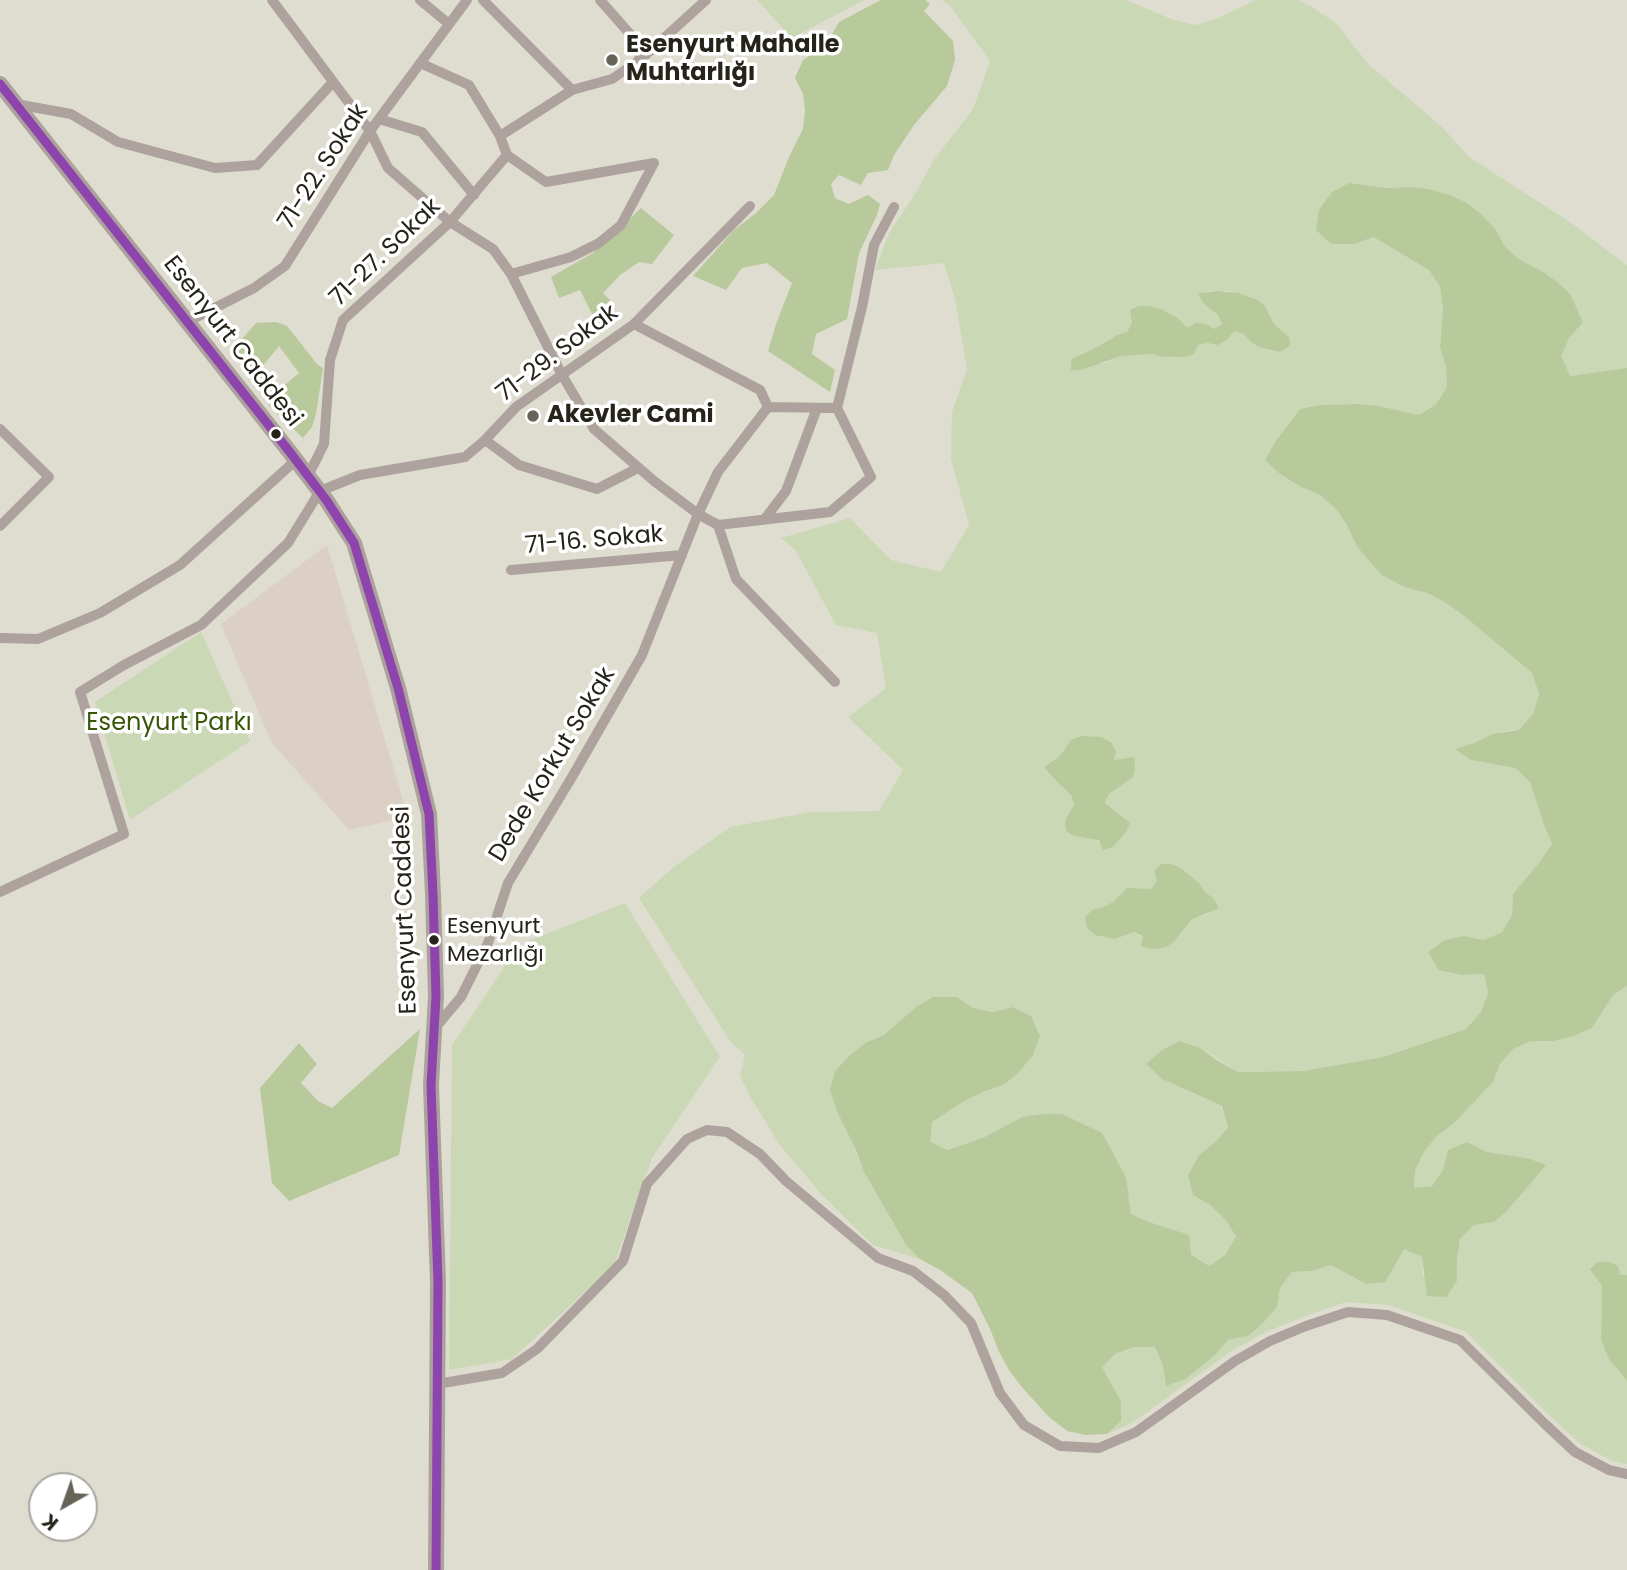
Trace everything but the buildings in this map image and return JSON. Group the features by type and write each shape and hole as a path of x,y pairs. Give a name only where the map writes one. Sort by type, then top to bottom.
{"street":[{"path":"272,0 370,131 388,168 450,222 493,249 512,274 562,375 594,429 638,468 698,514 718,524 830,512 871,477 838,408 874,245 894,207"},
{"path":"420,0 449,24"},
{"name":"71-22. Sokak","path":"187,322 254,288 285,266 370,131 467,0"},
{"path":"483,0 572,90"},
{"path":"600,0 630,34 641,59"},
{"path":"500,136 572,90 612,79 641,59 706,0"},
{"path":"420,63 469,85 500,136 507,155 546,182 654,163 621,225 599,243 571,257 512,274"},
{"path":"16,104 71,114 118,142 215,168 225,168 257,165 334,82"},
{"name":"Esenyurt Caddesi","path":"0,84 320,491 354,543 398,688 429,814 436,996 431,1085 438,1282 436,1570"},
{"path":"379,119 422,132 474,195"},
{"name":"71-27. Sokak","path":"308,476 324,444 330,360 343,320 450,222 507,155"},
{"name":"71-29. Sokak","path":"320,491 360,475 465,457 516,407 634,324 750,206"},
{"path":"634,324 760,390 768,407 838,408"},
{"name":"Dede Korkut Sokak","path":"434,1031 461,997 488,943 508,883 642,655 718,471 768,407"},
{"path":"764,520 786,491 817,408"},
{"path":"0,429 49,477 0,526"},
{"path":"485,440 519,465 597,489 638,468"},
{"path":"0,638 38,639 112,606 180,565 296,460"},
{"path":"0,892 124,834 80,692 201,625 288,543 320,491"},
{"path":"718,524 736,579 835,682"},
{"name":"71-16. Sokak","path":"511,570 682,555"},
{"path":"438,1384 502,1373 537,1349 623,1261 647,1184 687,1139 707,1130 727,1132 760,1154 786,1181 878,1258 913,1271 944,1295 971,1323 1000,1393 1024,1425 1060,1446 1099,1448 1136,1432 1236,1360 1306,1325 1348,1312 1387,1315 1460,1340 1575,1452 1609,1470 1627,1474"}],"shaded area":[{"path":"327,545 408,817 349,830 272,743 221,624"}],"green space":[{"path":"757,0 864,0 792,38"},
{"path":"881,0 925,0 930,4 924,11 953,41 955,60 947,86 914,125 894,155 888,170 868,173 861,185 839,175 831,184 835,198 849,204 868,195 880,204 859,253 847,319 816,334 812,354 835,370 830,392 768,351 792,283 767,263 742,268 726,290 693,276 734,230 774,195 803,129 803,94 795,78 803,60 821,49 839,22"},
{"path":"942,0 1126,0 1171,19 1195,25 1216,19 1256,0 1298,0 1337,24 1368,64 1442,127 1469,157 1570,222 1627,265 1627,368 1570,376 1560,356 1569,338 1582,322 1540,270 1520,260 1504,247 1496,230 1482,215 1407,187 1388,188 1350,183 1355,244 1372,237 1429,270 1440,287 1443,308 1440,347 1446,367 1447,387 1436,404 1419,415 1359,404 1320,405 1300,409 1265,460 1280,474 1320,495 1336,509 1356,545 1382,575 1404,587 1427,593 1446,603 1532,673 1539,694 1533,714 1519,730 1510,730 1456,749 1471,760 1515,768 1530,782 1552,844 1513,894 1512,915 1502,932 1484,940 1464,936 1462,975 1484,974 1488,994 1481,1012 1466,1029 1383,1057 1303,1071 1238,1072 1200,1048 1147,1063 1162,1079 1221,1106 1228,1128 1200,1154 1193,1195 1210,1205 1226,1220 1236,1238 1225,1255 1209,1266 1149,1222 1131,1214 1129,1195 1062,1114 1022,1117 985,1138 948,1150 929,1142 932,1122 1020,1071 1033,1055 1040,1036 1031,1016 1014,1007 994,1012 973,1008 957,997 933,997 916,1007 884,1035 865,1043 835,1071 848,1132 864,1172 906,1245 920,1259 873,1245 822,1195 779,1144 740,1075 745,1055 730,1041 639,898 675,866 730,827 811,812 879,811 903,770 848,717 886,688 877,633 836,625 796,551 781,538 850,518 891,560 941,572 969,525 951,459 952,412 967,369 955,299 944,263 875,270 889,233 933,161 973,109 990,61 951,7","holes":["1228,291 1258,300 1265,306 1274,324 1289,337 1280,352 1260,347 1244,334 1234,331 1227,339 1198,345 1173,358 1152,354 1121,356 1102,364 1080,354 1127,332 1132,323 1179,319 1187,328 1214,329 1222,324 1218,314 1203,303 1198,293","1060,756 1113,761 1124,758 1117,788 1109,794 1105,804 1122,815 1100,841 1090,838 1065,821 1074,804 1071,795 1044,767","1181,868 1213,898 1210,913 1191,920 1173,943 1164,948 1134,932 1115,939 1092,909 1151,889 1157,881"]},
{"path":"1349,183 1428,189 1467,203 1496,230 1505,247 1520,260 1556,281 1570,294 1583,322 1569,338 1561,356 1570,376 1627,368 1627,986 1613,995 1592,1028 1554,1041 1531,1041 1513,1049 1500,1064 1493,1082 1424,1152 1415,1170 1414,1188 1432,1186 1443,1170 1448,1150 1467,1142 1487,1152 1527,1158 1546,1165 1506,1212 1494,1222 1474,1225 1460,1239 1457,1281 1446,1297 1427,1296 1422,1257 1404,1249 1385,1282 1366,1284 1331,1265 1312,1271 1292,1272 1280,1288 1277,1307 1263,1323 1248,1336 1228,1340 1215,1355 1185,1379 1166,1386 1163,1366 1155,1347 1134,1347 1115,1354 1102,1367 1121,1401 1121,1421 1107,1434 1086,1435 1067,1431 1049,1417 1009,1370 972,1293 920,1259 906,1245 864,1172 837,1111 830,1090 835,1071 865,1043 884,1035 916,1007 933,997 957,997 973,1008 993,1012 1013,1007 1031,1016 1040,1036 1033,1055 1005,1084 966,1100 932,1122 930,1142 948,1150 985,1137 1022,1117 1062,1114 1102,1133 1126,1177 1131,1214 1189,1235 1191,1254 1209,1266 1225,1255 1236,1237 1226,1220 1210,1205 1193,1195 1188,1175 1200,1154 1228,1128 1222,1106 1162,1079 1146,1064 1162,1050 1180,1041 1200,1048 1238,1072 1303,1071 1383,1057 1466,1029 1481,1012 1488,994 1484,974 1462,975 1439,970 1428,952 1445,940 1464,936 1484,940 1502,932 1512,915 1513,894 1552,844 1530,782 1515,768 1471,760 1455,749 1493,734 1519,730 1533,714 1539,694 1532,673 1446,603 1427,593 1404,587 1382,575 1356,545 1336,509 1320,495 1280,474 1265,460 1300,409 1320,405 1359,404 1419,415 1436,404 1447,387 1446,367 1440,347 1443,308 1440,287 1429,270 1373,237 1355,244 1331,244 1316,230 1319,210 1332,192"},
{"path":"641,208 674,235 652,264 639,262 620,275 603,293 610,300 594,318 580,290 559,298 551,277 593,253"},
{"path":"1198,293 1238,293 1258,300 1265,306 1274,324 1289,337 1290,346 1280,352 1259,347 1244,334 1234,331 1218,345 1198,345 1193,355 1121,356 1081,370 1071,370 1071,359 1127,332 1132,323 1130,310 1139,306 1161,309 1179,319 1187,328 1196,323 1206,324 1214,329 1222,324 1218,315 1203,303"},
{"path":"276,322 287,326 323,368 316,414 312,427 303,438 266,401 299,373 279,346 256,374 230,353 256,323"},
{"name":"Esenyurt Parkı","path":"201,632 250,741 130,820 95,702"},
{"path":"1081,736 1101,737 1111,742 1116,751 1114,760 1134,757 1133,777 1109,794 1105,803 1130,823 1113,847 1103,850 1099,840 1074,836 1066,831 1065,821 1074,804 1071,795 1044,767 1060,756 1071,740"},
{"path":"1161,864 1181,868 1199,883 1219,908 1191,920 1173,943 1164,948 1141,946 1143,936 1134,932 1115,939 1095,935 1087,928 1085,917 1093,909 1113,902 1127,888 1151,889 1157,881 1154,871"},
{"name":"Esenyurt Mezarlığı","path":"625,903 720,1057 652,1158 614,1265 512,1359 449,1370 452,1045 512,955 528,941"},
{"path":"1627,986 1627,1275 1596,1279 1602,1286 1601,1340 1616,1368 1627,1381 1627,1464 1612,1461 1581,1444 1466,1332 1389,1305 1346,1302 1266,1332 1230,1352 1132,1423 1107,1434 1121,1421 1121,1401 1102,1367 1115,1354 1135,1347 1155,1347 1163,1366 1166,1385 1184,1379 1215,1355 1228,1340 1248,1336 1276,1307 1280,1288 1292,1272 1312,1271 1331,1265 1366,1284 1394,1266 1403,1248 1422,1257 1423,1277 1457,1259 1460,1239 1474,1225 1494,1222 1519,1197 1527,1158 1487,1152 1467,1142 1448,1150 1443,1170 1432,1186 1413,1189 1415,1170 1424,1152 1492,1082 1500,1064 1513,1049 1531,1041 1554,1041 1574,1036 1592,1028 1613,995"},
{"path":"420,1029 399,1155 289,1201 272,1183 260,1088 299,1043 317,1064 301,1083 318,1101 332,1108"},
{"path":"1598,1262 1609,1262 1618,1266 1620,1275 1627,1275 1627,1381 1609,1359 1601,1340 1602,1286 1590,1269"}],"transit line":[{"path":"0,84 327,501 354,543 398,688 429,814 433,894 436,996 431,1085 438,1282 436,1570"}],"place":[{"name":"Esenyurt Mahalle Muhtarlığı","path":"612,60"},
{"name":"Akevler Cami","path":"533,416"},
{"name":"Esenyurt Mezarlığı","path":"434,940"}]}
